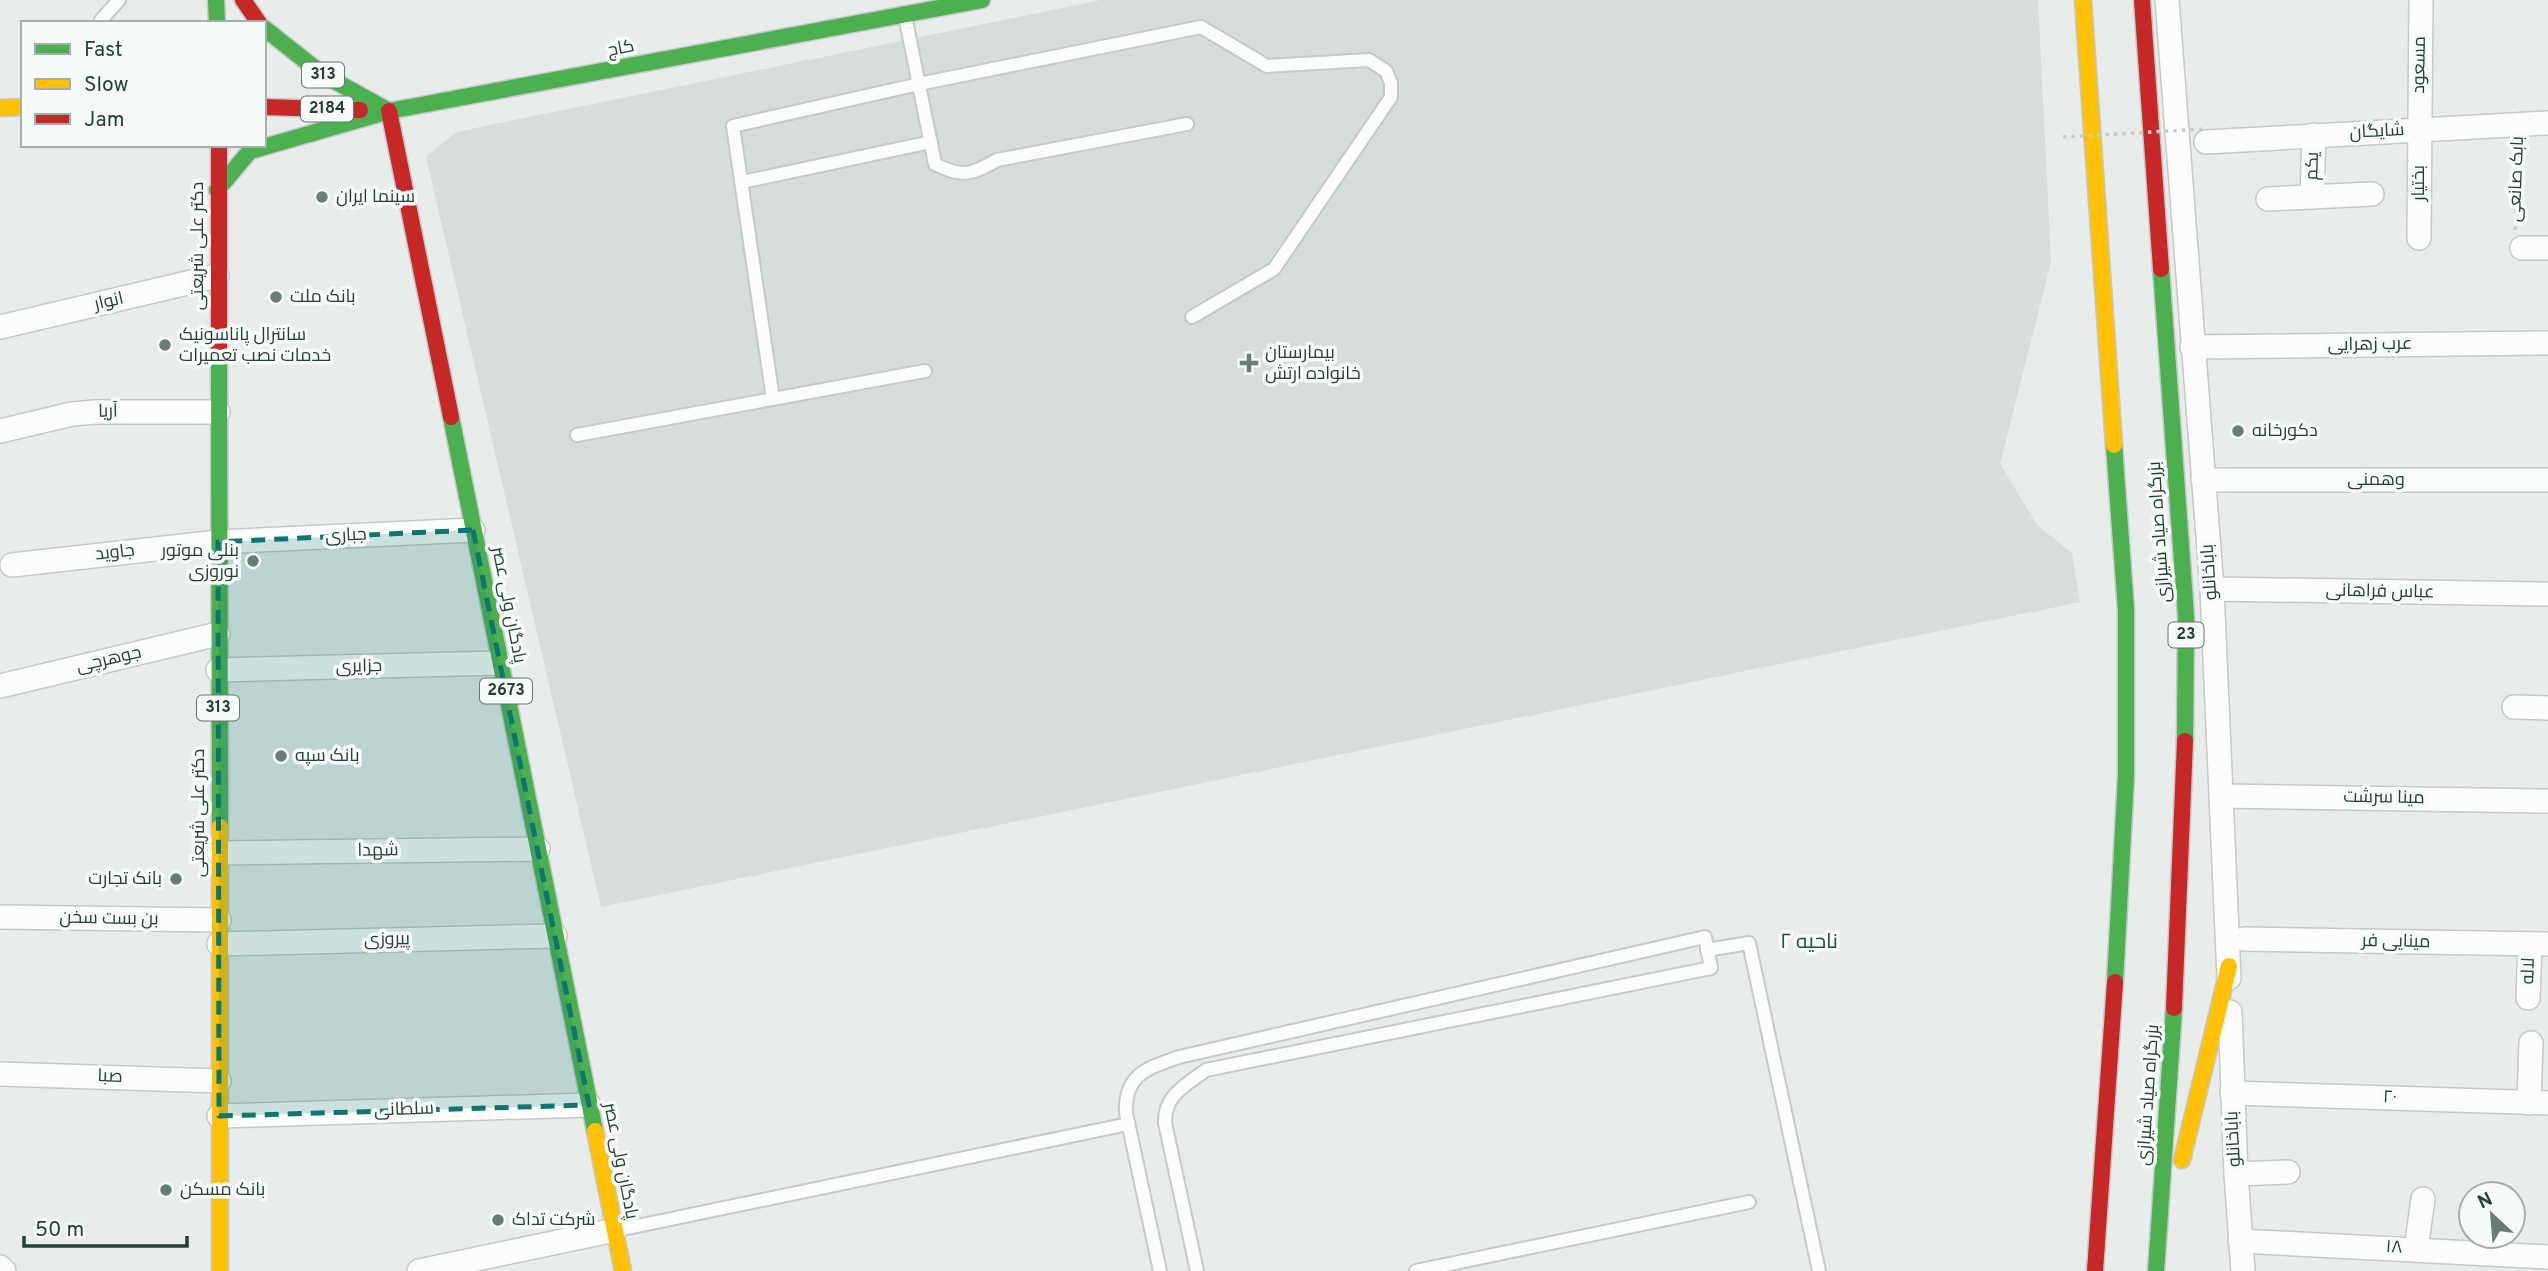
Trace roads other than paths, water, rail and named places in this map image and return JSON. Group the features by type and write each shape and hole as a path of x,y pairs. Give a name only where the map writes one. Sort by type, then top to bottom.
{"main road":[{"path":"216,0 217,21"},
{"path":"243,0 258,21"},
{"name":"کاج","path":"266,107 389,111 904,8 982,0"},
{"path":"2083,0 2126,610 2126,776 2110,1075 2095,1271"},
{"name":"بزرگراه صیاد شیرازی","path":"2142,0 2186,616 2187,706 2180,920 2156,1271"},
{"name":"313","path":"266,30 332,81 389,111"},
{"path":"0,108 21,107"},
{"path":"217,190 250,152 389,111"},
{"name":"پادگان ولی عصر","path":"389,111 623,1271"},
{"name":"دکتر علی شریعتی","path":"219,147 219,1271"},
{"path":"2156,1271 2228,967"}],"street":[{"name":"باباخانلو","path":"2166,0 2212,589 2235,1174 2243,1271"},
{"name":"مسعود","path":"2419,129 2421,0"},
{"name":"شایگان","path":"2206,136 2314,135 2548,122"},
{"name":"بختیار","path":"2419,129 2420,237"},
{"name":"یکم","path":"2312,197 2314,135"},
{"path":"2269,199 2372,194"},
{"name":"بابک صانعی","path":"2522,248 2548,248"},
{"name":"انوار","path":"0,327 218,276"},
{"name":"عرب زهرایی","path":"2192,347 2548,343"},
{"name":"آریا","path":"0,431 72,414 218,412"},
{"name":"وهمنی","path":"2203,480 2548,480"},
{"name":"جباری","path":"218,542 473,530"},
{"name":"جاوید","path":"12,565 218,542"},
{"name":"عباس فراهانی","path":"2212,589 2548,594"},
{"name":"جوهرچی","path":"0,686 218,634"},
{"name":"جزایری","path":"218,670 500,663"},
{"path":"2514,707 2548,708"},
{"name":"مینا سرشت","path":"2221,796 2548,801"},
{"name":"شهدا","path":"219,853 538,849"},
{"name":"بن بست سخن","path":"0,918 219,920"},
{"name":"پیروزی","path":"219,944 555,936"},
{"name":"مینایی فر","path":"2244,939 2539,944"},
{"name":"لاله","path":"2528,998 2539,944"},
{"path":"2531,1043 2539,1103"},
{"name":"صبا","path":"0,1074 219,1081"},
{"name":"۲۰","path":"2232,1093 2539,1103"},
{"name":"سلطانی","path":"219,1116 589,1105"},
{"path":"2235,1174 2288,1172"},
{"path":"2416,1250 2423,1199"},
{"path":"419,1271 615,1230"},
{"name":"۱۸","path":"2240,1241 2548,1257"},
{"path":"0,1267 4,1271"}],"lane":[{"path":"103,21 119,0"},
{"path":"904,8 935,164 954,174 976,172 997,159 1187,124"},
{"path":"774,399 733,125 1201,27 1267,66 1368,60 1386,71 1391,83 1391,97 1274,269 1192,317"},
{"path":"742,182 930,142"},
{"path":"578,435 926,371"},
{"path":"1160,1271 1128,1124 1125,1097 1135,1077 1179,1057 1704,937 1711,968 1206,1070 1173,1096 1165,1111 1197,1271"},
{"path":"1707,950 1749,943 1819,1271"},
{"path":"615,1230 1128,1124"},
{"path":"1416,1271 1749,1202"}],"place":[{"name":"سینما ایران","path":"322,197"},
{"name":"بانک ملت","path":"276,297"},
{"name":"سانترال پاناسونیک خدمات نصب تعمیرات","path":"165,345"},
{"name":"بیمارستان خانواده ارتش","path":"1249,363"},
{"name":"دکورخانه","path":"2238,431"},
{"name":"بنلی موتور نوروزی","path":"253,561"},
{"name":"بانک سپه","path":"281,756"},
{"name":"بانک تجارت","path":"176,879"},
{"name":"بانک مسکن","path":"166,1190"},
{"name":"شرکت تداک","path":"498,1220"}],"district":[{"name":"ناحیه ۲","path":"1809,942"}]}
